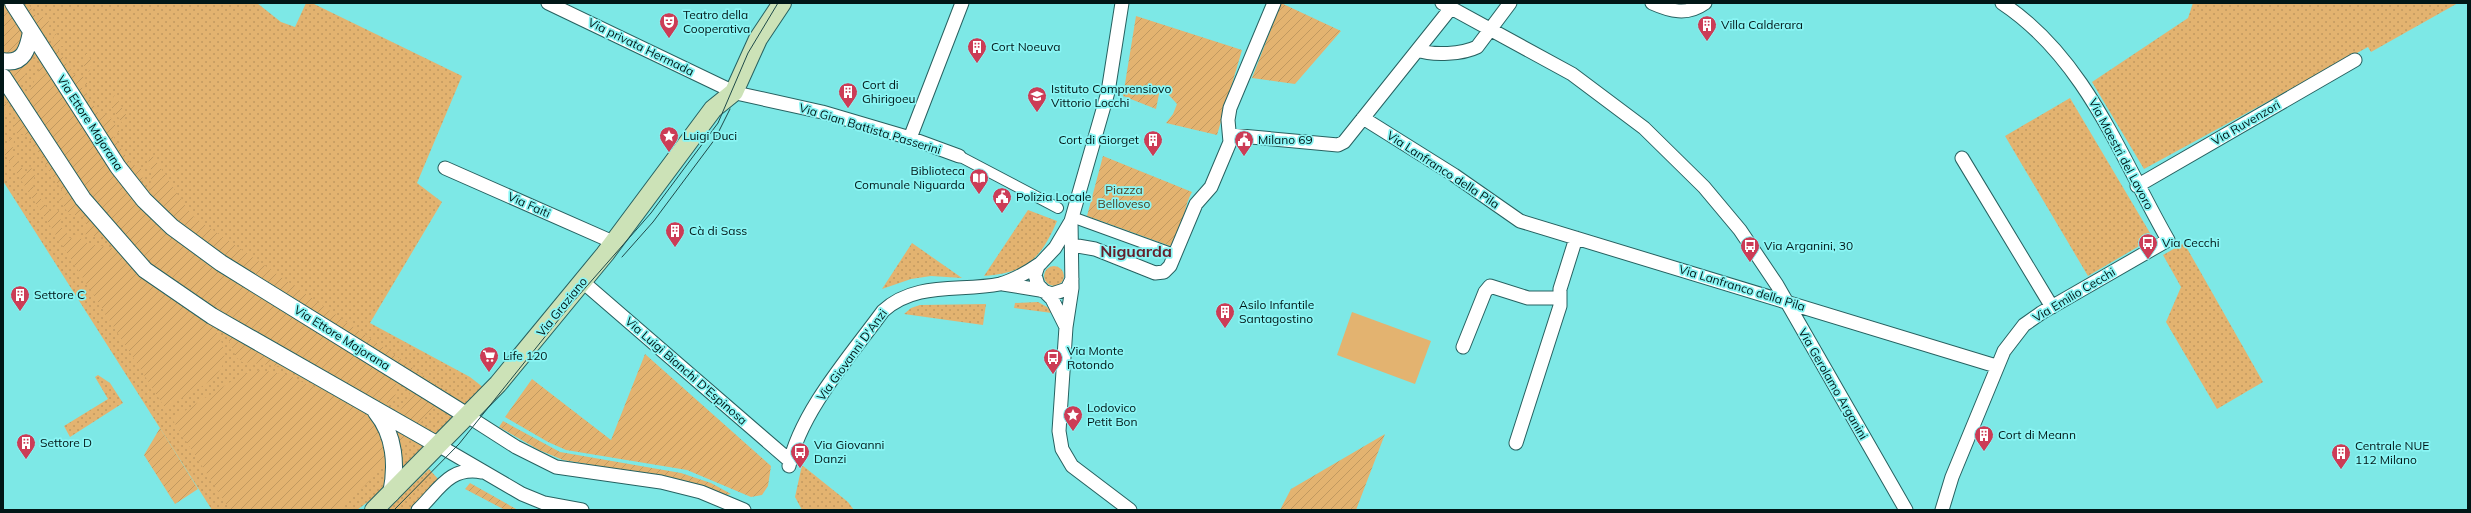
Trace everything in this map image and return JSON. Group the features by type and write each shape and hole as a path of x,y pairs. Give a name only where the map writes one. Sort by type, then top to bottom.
{"main road":[{"path":"734,92 755,45 782,3"},
{"name":"Via Graziano","path":"374,510 498,384 583,282 713,109 734,92"}],"street":[{"name":"Via Ettore Majorana","path":"13,3 118,167 144,200 172,227 221,263 532,456 556,467 573,471 661,482 700,492 744,510"},
{"name":"Via privata Hermada","path":"548,3 734,92"},
{"path":"910,138 962,3"},
{"path":"1066,327 1052,299 1039,287 1036,279 1036,271 1055,248 1072,219 1108,92 1122,3"},
{"path":"1072,245 1095,250 1160,274 1167,270 1196,204 1211,186 1228,148 1230,135 1228,120 1230,108 1274,3"},
{"path":"1418,50 1442,52 1470,51 1477,47 1489,29 1510,3"},
{"path":"1652,3 1668,10 1686,12 1705,3"},
{"name":"Via Maestri del Lavoro","path":"2002,3 2040,33 2088,93 2118,145 2137,186 2168,240"},
{"path":"1230,135 1338,145 1344,142 1418,50 1446,5"},
{"name":"Via Gerolamo Arganini","path":"1446,5 1572,74 1644,128 1704,187 1740,230 1778,285 1785,301 1906,510"},
{"path":"3,61 18,59 27,52 31,32"},
{"name":"Via Ruvenzori","path":"2137,186 2355,60"},
{"path":"3,77 83,199 145,270 212,316 438,444 522,494 544,503 582,510"},
{"name":"Via Gian Battista Passerini","path":"734,92 822,112 910,138 959,156"},
{"name":"Via Lanfranco della Pila","path":"1363,118 1454,175 1520,221 1996,366"},
{"path":"959,156 1058,208"},
{"path":"1962,158 2052,307"},
{"name":"Via Faiti","path":"445,168 613,242"},
{"path":"1072,219 1072,275 1066,327 1059,424 1062,449 1076,470 1130,510"},
{"path":"1072,219 1173,254"},
{"path":"1516,443 1560,306 1560,289 1576,238"},
{"name":"Via Emilio Cecchi","path":"1996,366 2011,339 2024,325 2052,307 2168,240"},
{"path":"1042,262 1050,258 1060,259 1068,264 1072,275 1069,286 1063,292 1054,294 1045,292"},
{"name":"Via Giovanni D'Anzi","path":"789,463 794,445 812,410 883,311 891,304 915,292 999,284 1015,279 1042,262"},
{"name":"Via Luigi Bianchi D'Espinosa","path":"583,282 789,463"},
{"name":"Via Giovanni D'Anzi","path":"999,284 1045,292"},
{"path":"1462,348 1485,292 1490,286 1528,298 1560,298"},
{"path":"1942,510 1952,476 1996,366"},
{"path":"370,406 385,425 394,455 396,464 391,494"},
{"path":"418,510 456,472 471,470 486,473"}],"green space":[{"path":"3,3 257,3 281,22 295,27 306,3 312,3 462,76 417,183 442,202 370,323 470,377 484,388 377,495 357,510 212,510 3,181"},
{"path":"3,3 24,34 17,53 3,54"},
{"path":"20,3 28,3 36,16 47,18 50,24 44,37"},
{"path":"1281,3 1341,31 1295,84 1252,78"},
{"path":"2193,3 2458,3 2371,52 2368,47 2144,169 2092,82 2188,18"},
{"path":"1136,16 1242,50 1217,135 1166,123 1173,114 1177,104 1167,93 1160,89 1156,109 1123,96"},
{"path":"56,33 64,46 59,46 58,50 73,74 84,77 88,85 80,84 98,113 109,115 120,132 111,133 132,165 145,171 141,181 136,181 49,48"},
{"path":"34,52 36,52 19,87 7,69 31,57"},
{"path":"86,52 92,62 89,72 83,64"},
{"path":"43,62 163,228 202,259 395,380 397,389 392,400 385,404 380,404 225,313 152,264 99,209 26,99"},
{"path":"3,86 12,101 5,115 3,103 7,104 3,98"},
{"path":"114,95 126,114 123,124 111,107"},
{"path":"2070,98 2153,238 2088,276 2005,136"},
{"path":"20,113 101,231 100,237 84,234 81,230 87,229 87,225 81,216 69,214 57,197 66,197 27,135 16,133 13,128"},
{"path":"11,137 14,141 12,152 26,175 30,166 35,174 32,185 52,216 54,206 61,214 60,225 69,238 74,239 76,234 86,243 116,249 209,322 220,339 224,353 223,365 216,375 194,391 165,408 4,153"},
{"path":"151,153 183,203 194,217 445,390 443,393 263,282 187,232 149,195 152,172 148,164"},
{"name":"Piazza Belloveso","path":"1103,156 1192,192 1186,206 1181,227 1175,240 1170,246 1087,216"},
{"path":"1028,210 1057,221 1045,245 1030,262 1021,267 999,274 984,276"},
{"path":"912,243 962,278 931,276 911,279 882,289"},
{"path":"2184,243 2263,382 2217,409 2166,322 2181,287 2163,255"},
{"path":"1054,266 1061,269 1064,276 1061,283 1054,286 1047,283 1044,276 1047,269"},
{"path":"1038,302 1047,307 1052,313 1014,308 1015,303"},
{"path":"986,304 983,325 904,314 911,308 920,305"},
{"path":"1352,312 1431,341 1415,384 1337,355"},
{"path":"225,331 286,367 242,362 236,357"},
{"path":"645,354 771,466 768,486 762,495 751,497 687,470 566,450 548,442 505,417 532,379 611,440"},
{"path":"261,370 288,375 317,389 329,390 371,414 390,456 368,482 338,510 230,510 172,419 243,374"},
{"path":"98,375 110,383 123,403 70,437 64,426 108,399 95,377"},
{"path":"412,390 436,404 418,426 398,414"},
{"path":"503,421 560,452 681,473 711,483 731,494 727,495 676,479 563,460 539,450 499,427"},
{"path":"390,425 410,436 397,449"},
{"path":"160,428 198,489 175,504 144,455"},
{"path":"1385,434 1356,510 1280,510 1291,489"},
{"path":"802,465 848,502 854,510 802,510 795,497"},
{"path":"429,469 439,480 409,510 386,510"},
{"path":"470,483 518,510 505,510 465,489"}],"tram line":[{"path":"394,510 459,444 572,303 651,213 718,123 748,53 778,3"},
{"path":"622,257 653,222 715,139 730,109"}],"place":[{"name":"Teatro della Cooperativa","path":"669,39"},
{"name":"Villa Calderara","path":"1707,42"},
{"name":"Cort Noeuva","path":"977,64"},
{"name":"Cort di Ghirigoeu","path":"848,109"},
{"name":"Istituto Comprensiovo Vittorio Locchi","path":"1037,113"},
{"name":"Luigi Duci","path":"669,153"},
{"name":"Cort di Giorget","path":"1153,157"},
{"name":"Milano 69","path":"1244,157"},
{"name":"Biblioteca Comunale Niguarda","path":"979,195"},
{"name":"Polizia Locale","path":"1002,214"},
{"name":"Cà di Sass","path":"675,248"},
{"name":"Via Cecchi","path":"2148,260"},
{"name":"Via Arganini, 30","path":"1750,263"},
{"name":"Settore C","path":"20,312"},
{"name":"Asilo Infantile Santagostino","path":"1225,329"},
{"name":"Life 120","path":"489,373"},
{"name":"Via Monte Rotondo","path":"1053,375"},
{"name":"Lodovico Petit Bon","path":"1073,432"},
{"name":"Cort di Meann","path":"1984,452"},
{"name":"Settore D","path":"26,460"},
{"name":"Via Giovanni Danzi","path":"800,469"},
{"name":"Centrale NUE 112 Milano","path":"2341,470"}],"district":[{"name":"Niguarda","path":"1136,251"}]}
